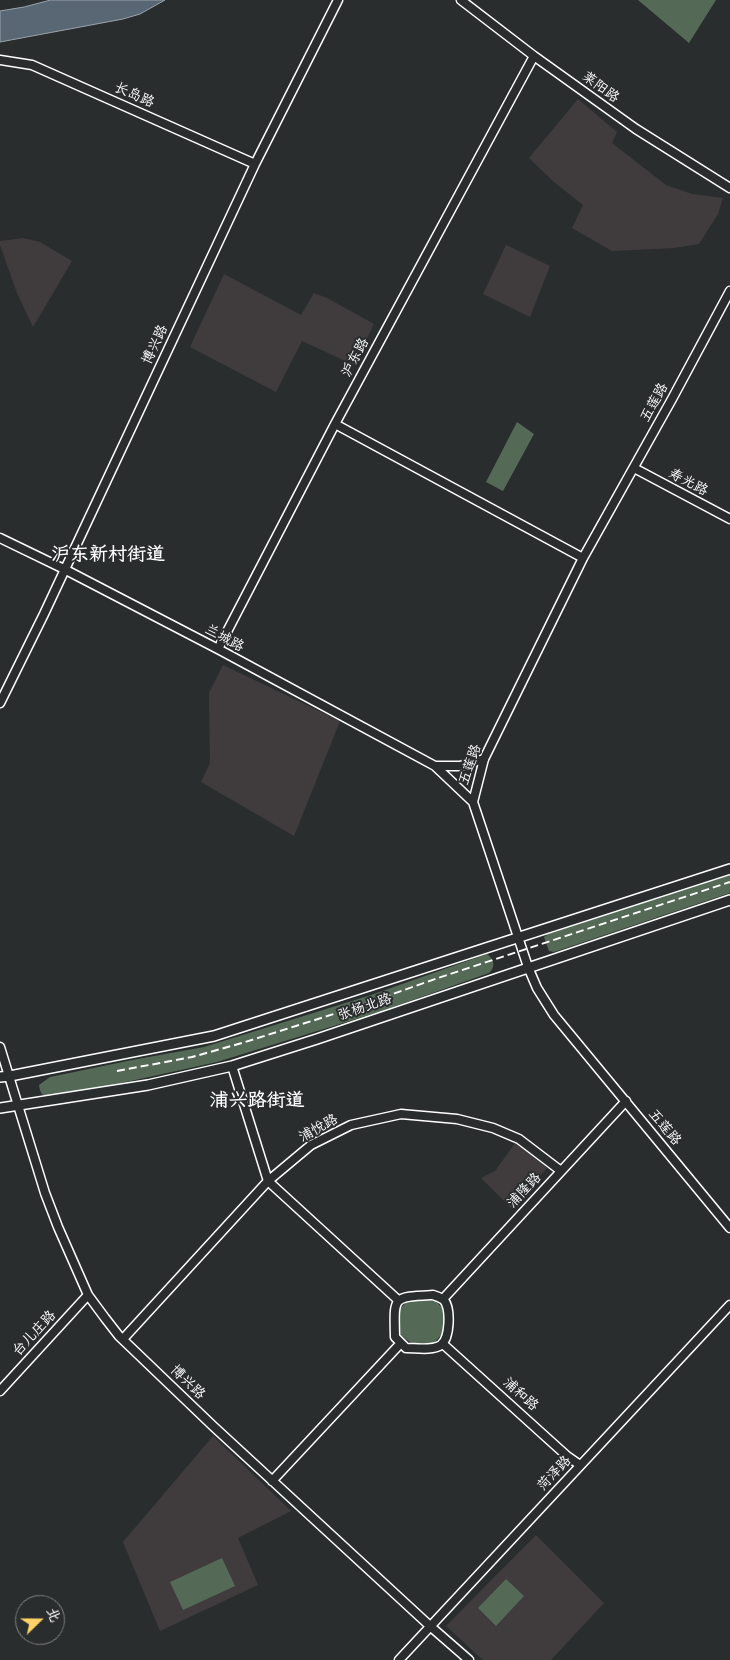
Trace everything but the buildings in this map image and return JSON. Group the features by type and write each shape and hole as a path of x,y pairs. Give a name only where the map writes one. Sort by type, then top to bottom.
{"main road":[{"name":"张杨北路","path":"0,1077 214,1036 730,869"},
{"name":"张杨北路","path":"0,1108 148,1085 232,1066 730,900"}],"street":[{"name":"博兴路","path":"0,703 255,164 338,0"},
{"name":"莱阳路","path":"461,0 534,56 636,129 730,188"},
{"name":"沪东路","path":"218,649 335,424 534,56"},
{"name":"长岛路","path":"0,60 32,65 255,164"},
{"name":"五莲路","path":"730,291 583,558 484,759 473,802 518,939 537,988 554,1014 730,1228"},
{"path":"335,424 583,558"},
{"name":"寿光路","path":"634,468 730,519"},
{"name":"兰城路","path":"0,538 218,649 435,766 473,802"},
{"name":"兰城路","path":"435,766 460,766 484,759"},
{"name":"博兴路","path":"0,1048 45,1193 88,1295 123,1339 272,1480 469,1660"},
{"path":"232,1066 268,1181 398,1300"},
{"name":"浦隆路","path":"443,1299 626,1101"},
{"name":"浦悦路","path":"123,1339 268,1181 311,1145 351,1126 401,1114 457,1119 493,1128 519,1139 561,1170"},
{"name":"台儿庄路","path":"0,1391 88,1295"},
{"path":"434,1295 443,1299 448,1308 448,1335 443,1344 434,1348 406,1348 400,1344 395,1337 394,1308 398,1300 407,1296 434,1295"},
{"name":"菏泽路","path":"399,1660 730,1305"},
{"path":"272,1480 400,1344"},
{"name":"浦和路","path":"443,1344 567,1456 580,1465"}],"shaded area":[{"path":"578,99 617,132 612,143 666,185 692,194 723,198 718,214 699,244 674,248 612,251 572,228 583,205 554,182 529,158"},
{"path":"23,238 40,242 72,261 33,327 17,293 0,245 0,241"},
{"path":"506,245 550,266 530,317 483,294"},
{"path":"224,274 301,315 314,293 327,298 374,324 354,365 302,341 276,392 190,347"},
{"path":"223,665 340,721 294,836 201,782 210,763 209,693"},
{"path":"516,1142 547,1168 512,1209 481,1178 495,1171"},
{"path":"213,1436 291,1511 238,1538 258,1585 160,1631 123,1542"},
{"path":"536,1535 604,1603 551,1660 483,1660 446,1626"}],"green space":[{"path":"638,0 716,0 689,43"},
{"path":"517,422 534,434 503,491 486,482"},
{"path":"730,874 730,893 554,952 549,951 544,937 548,934"},
{"path":"487,954 493,963 493,968 489,973 379,1012 217,1062 48,1097 42,1094 40,1090 39,1085 50,1077 204,1047 371,995"},
{"path":"409,1299 434,1299 444,1310 444,1332 434,1343 412,1344 400,1334 399,1310"},
{"path":"222,1558 235,1586 183,1610 170,1582"},
{"path":"506,1579 524,1596 496,1626 478,1608"}],"water":[{"path":"51,0 165,0 140,14 123,19 0,42 0,11"}],"railway":[{"path":"117,1071 192,1057 242,1043 356,1007 438,978 730,882"}],"district":[{"name":"沪东新村街道","path":"108,556"},
{"name":"浦兴路街道","path":"257,1102"}]}
